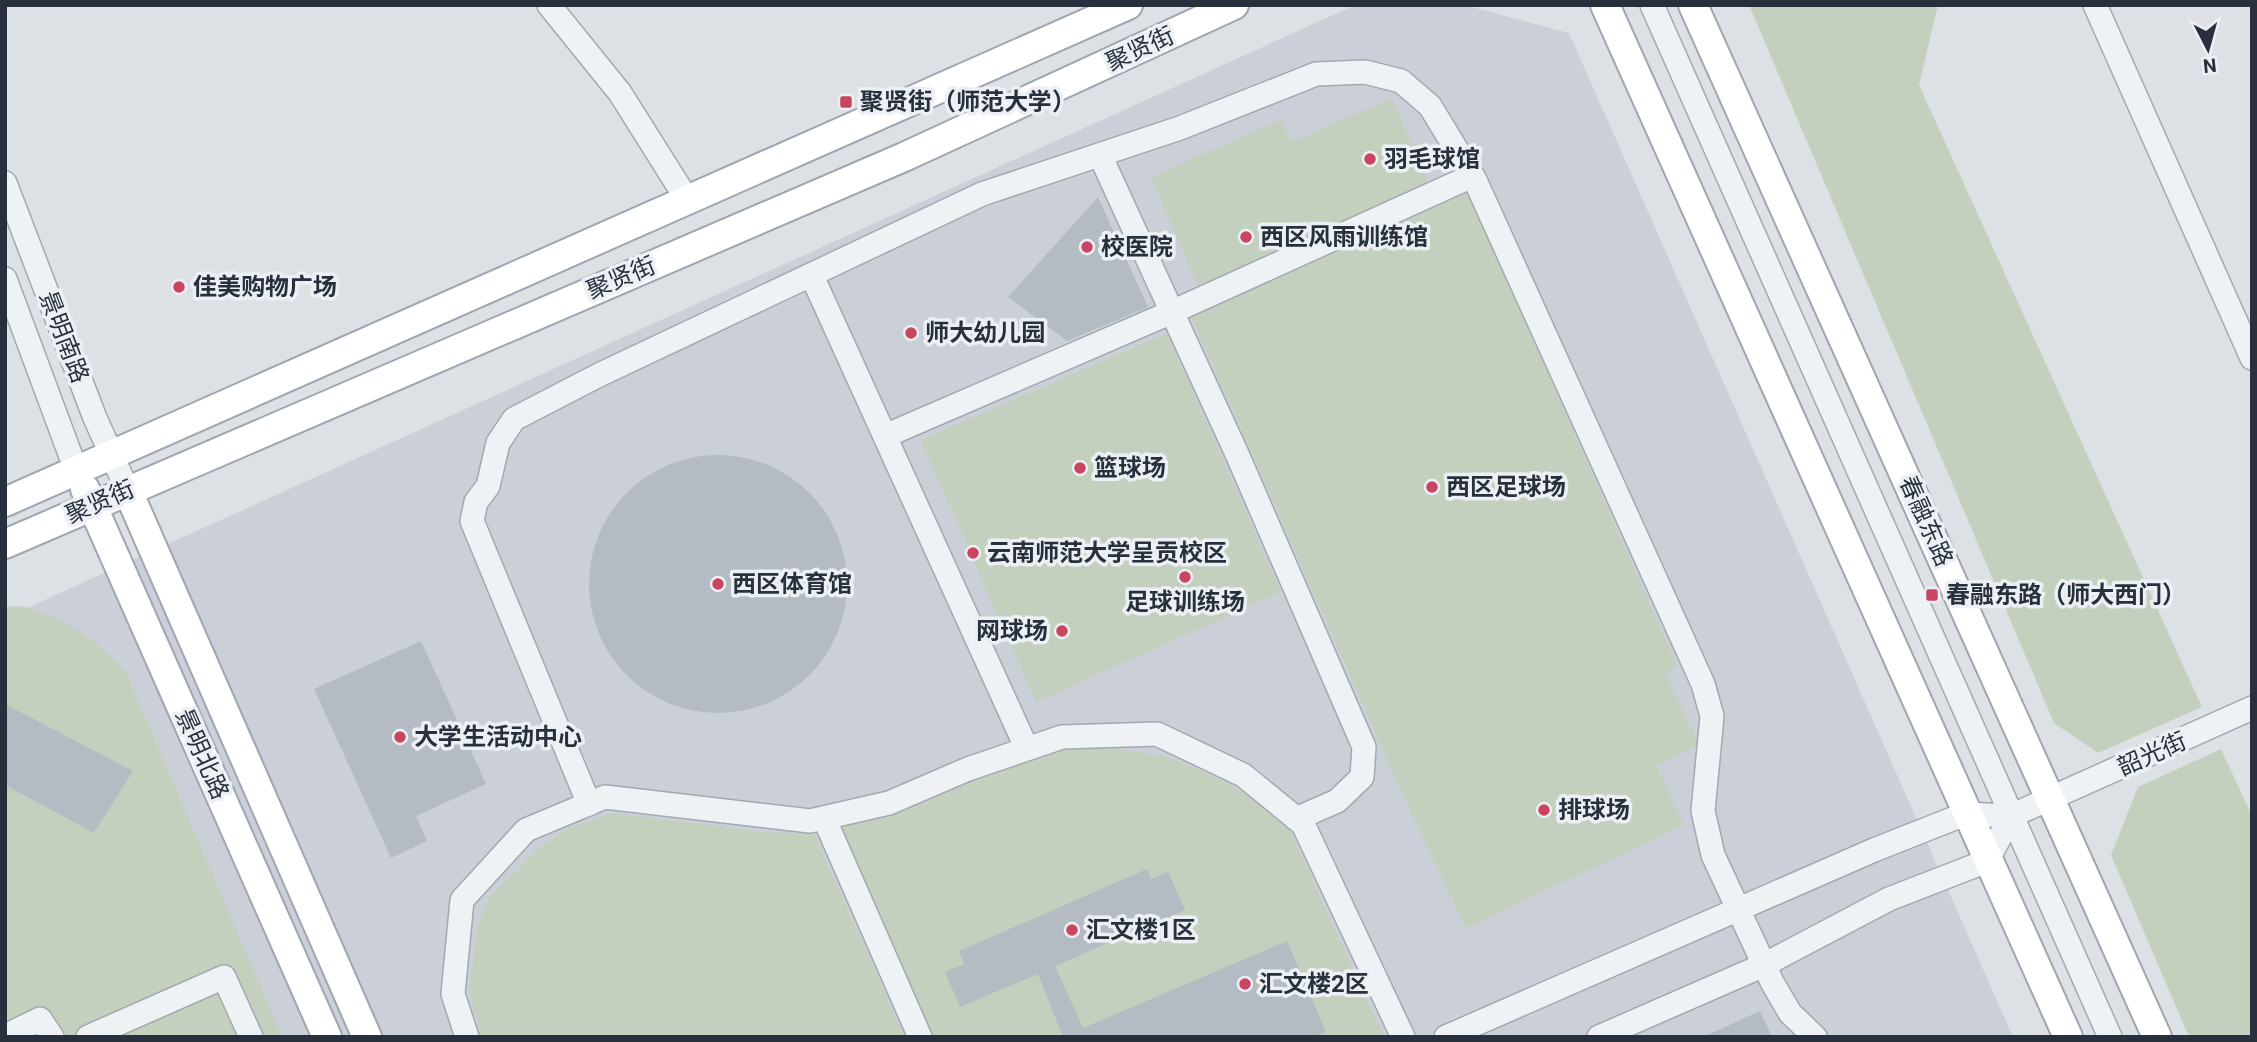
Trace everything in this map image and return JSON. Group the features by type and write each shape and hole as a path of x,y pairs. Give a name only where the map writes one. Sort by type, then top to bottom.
{"main road":[{"name":"聚贤街","path":"5,502 1128,5"},
{"name":"聚贤街","path":"5,544 127,489 891,162 1234,5"},
{"path":"1605,5 1965,814 2068,1037"},
{"name":"春融东路","path":"1693,5 2157,1037"},
{"name":"景明北路","path":"76,470 327,1037"},
{"name":"景明北路","path":"127,489 367,1037"}],"street":[{"path":"549,5 620,93 688,201"},
{"path":"1652,5 2110,1037"},
{"path":"2095,5 2252,358"},
{"path":"589,804 472,520 476,502 488,486 498,443 514,419 599,375 982,194 1180,128 1316,74 1365,72 1401,82 1430,106 1472,176 1703,684 1712,716 1703,811 1713,855 1764,965 1790,1013 1815,1037"},
{"path":"1100,155 1336,676 1364,747 1363,777 1337,801 1296,819"},
{"path":"885,436 1172,312 1472,176"},
{"name":"景明南路","path":"5,183 127,489"},
{"path":"812,276 1027,749"},
{"name":"景明南路","path":"5,279 76,470"},
{"name":"韶光街","path":"2011,816 2252,708"},
{"path":"467,1037 453,994 462,900 526,830 605,797 810,821 889,803 968,769 1062,737 1157,734 1243,775 1303,824 1403,1037"},
{"path":"1446,1037 1965,814 2011,816"},
{"path":"1599,1037 1764,965 1889,899 1987,860 2011,816"},
{"path":"824,818 920,1037"},
{"path":"88,1037 224,977 251,1037"},
{"path":"5,1037 40,1019 52,1037"}],"shaded area":[{"name":"云南师范大学呈贡校区","path":"1355,5 1464,5 1569,33 2013,1037 5,1037 5,618"}],"green space":[{"path":"1749,5 1938,5 1919,85 2202,707 2098,753 2054,723"},
{"name":"西区风雨训练馆","path":"1392,98 1430,186 1199,287 1151,177 1281,120 1291,142"},
{"name":"西区足球场","path":"1465,186 1677,666 1665,673 1699,745 1656,765 1684,825 1466,928 1403,795 1187,307"},
{"name":"篮球场","path":"1167,333 1281,592 1036,702 921,440"},
{"path":"21,606 52,617 78,631 102,648 126,672 282,1037 5,1037 5,607"},
{"path":"1109,747 1169,757 1226,782 1249,796 1290,831 1384,1037 934,1037 840,825 870,821 898,813 1033,756 1067,748"},
{"path":"2221,749 2252,816 2252,1037 2189,1037 2111,855 2138,787"},
{"path":"613,813 763,832 814,834 905,1037 481,1037 469,991 477,927 491,895 540,847 571,827"}],"building":[{"name":"校医院","path":"1098,197 1148,307 1067,341 1008,297"},
{"name":"西区体育馆","path":"705,455 731,455 756,460 779,470 800,484 818,502 832,523 842,546 847,584 842,622 832,645 818,666 800,684 779,698 756,708 731,713 705,713 680,708 657,698 636,684 618,666 604,645 594,622 589,597 589,571 594,546 604,523 618,502 636,484 657,470 680,460"},
{"name":"大学生活动中心","path":"421,641 486,784 416,816 427,841 391,858 314,689"},
{"path":"5,704 133,771 94,833 5,785"},
{"path":"1147,869 1151,879 1168,872 1185,910 1055,966 1083,1028 1287,941 1326,1032 1314,1037 1063,1037 1038,974 960,1007 945,972 964,964 959,951"},
{"path":"1760,1011 1772,1037 1703,1037"}],"place":[{"name":"聚贤街（师范大学）","path":"846,102"},
{"name":"羽毛球馆","path":"1370,159"},
{"name":"西区风雨训练馆","path":"1246,237"},
{"name":"校医院","path":"1087,247"},
{"name":"佳美购物广场","path":"179,287"},
{"name":"师大幼儿园","path":"911,333"},
{"name":"篮球场","path":"1080,468"},
{"name":"西区足球场","path":"1432,487"},
{"name":"云南师范大学呈贡校区","path":"973,553"},
{"name":"足球训练场","path":"1185,577"},
{"name":"西区体育馆","path":"718,584"},
{"name":"春融东路（师大西门）","path":"1932,595"},
{"name":"网球场","path":"1062,631"},
{"name":"大学生活动中心","path":"400,737"},
{"name":"排球场","path":"1544,810"},
{"name":"汇文楼1区","path":"1072,930"},
{"name":"汇文楼2区","path":"1245,984"}]}
